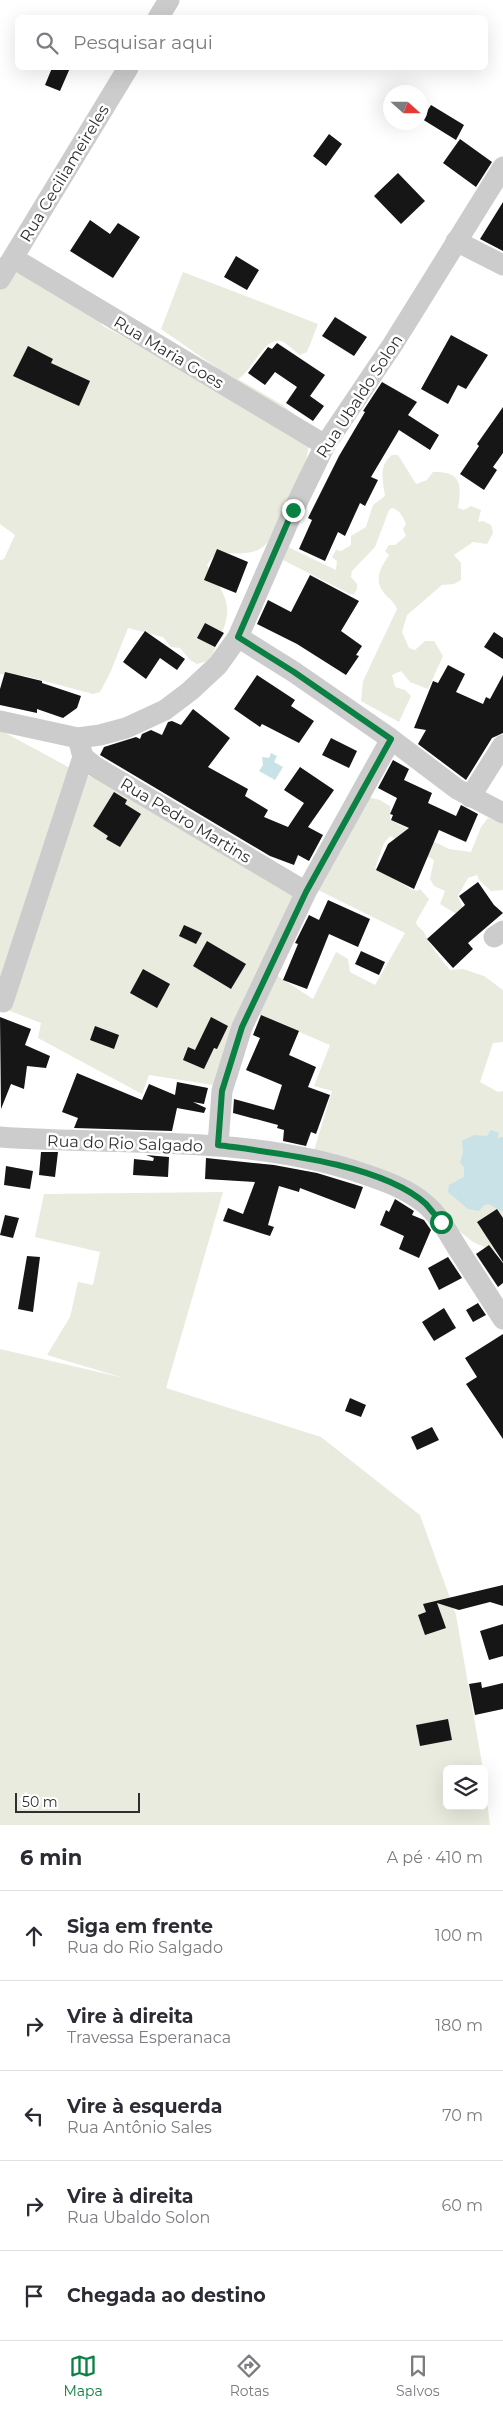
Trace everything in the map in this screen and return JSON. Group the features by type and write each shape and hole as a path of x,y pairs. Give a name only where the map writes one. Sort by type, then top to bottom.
{"street":[{"path":"160,15 169,0"},
{"name":"Rua Ceciliameireles","path":"0,279 127,70"},
{"name":"Rua Ubaldo Solon","path":"238,637 293,510 325,445 393,344 503,167"},
{"path":"456,241 503,264"},
{"name":"Rua Maria Goes","path":"13,258 325,445"},
{"path":"238,637 294,672 391,739 470,797 503,813"},
{"name":"Rua Pedro Martins","path":"80,748 165,710 190,691 218,665 238,637"},
{"name":"Rua Pedro Martins","path":"0,721 80,748 306,892"},
{"path":"218,1145 222,1091 236,1041 306,892 391,739"},
{"path":"470,797 503,745"},
{"path":"4,1002 80,748"},
{"name":"Rua do Rio Salgado","path":"0,1137 67,1142 218,1145 292,1155 353,1170 406,1191 426,1204 441,1222 503,1319"}],"shaded area":[{"path":"0,257 30,259 69,282 103,326 161,357 217,368 161,329 183,272 318,324 307,352 300,355 283,342 275,341 264,349 238,379 281,404 311,427 310,441 304,469 294,497 281,522 266,544 253,552 215,554 207,565 223,594 227,610 223,629 213,654 208,661 197,664 189,659 180,648 171,647 163,637 128,628 111,671 100,692 93,694 26,676 0,674 0,560 4,559 15,535 0,524"},
{"path":"392,455 398,455 416,484 427,480 433,472 442,472 454,477 458,481 460,492 458,508 464,510 471,506 481,510 478,522 483,521 491,525 493,533 487,544 473,542 454,555 461,563 461,580 454,584 442,585 407,615 402,632 409,648 415,650 425,641 434,641 443,656 428,689 410,682 401,671 392,675 395,687 405,690 411,696 399,722 361,701 363,681 397,609 381,588 379,574 389,555 385,551 389,545 395,545 406,536 403,529 406,524 401,514 392,508 389,510 375,547 352,571 351,577 357,584 354,594 350,594 283,560 288,547 336,570 337,561 332,557 336,550 341,551 351,545 351,536 366,527 373,505 385,496 382,474 385,464"},
{"path":"0,730 72,769 104,782 295,893 213,1085 149,1075 142,1094 38,1038 41,1023 0,1007"},
{"path":"365,796 380,800 390,806 390,820 449,849 471,852 481,827 488,818 503,823 503,890 491,891 479,880 477,875 468,878 458,896 463,909 458,915 440,904 445,891 434,886 430,879 434,860 390,836 384,843 375,868 411,889 417,891 420,889 429,899 416,922 450,970 463,969 484,976 503,990 503,1042 493,1043 480,1082 498,1092 503,1091 503,1255 473,1242 453,1226 313,1154 332,1091 314,1086 330,1045 255,1013 273,973 313,999 336,952 348,959 350,972 375,985 405,933 318,890"},
{"path":"223,1192 166,1388 321,1437 420,1515 456,1615 482,1765 443,1765 443,1810 488,1809 490,1825 0,1825 0,1349 124,1378 47,1355 70,1317 78,1282 93,1285 100,1252 35,1237 44,1194"}],"water":[{"path":"271,753 277,756 274,762 283,767 275,780 259,771 263,765 262,757 269,758"},
{"path":"491,1130 499,1133 497,1138 503,1137 503,1212 489,1204 484,1205 479,1211 468,1209 448,1192 449,1185 464,1177 464,1167 460,1163 463,1152 462,1141 474,1135 487,1136"}],"building":[{"path":"51,70 69,70 60,91 45,85"},
{"path":"431,105 464,125 456,140 428,123 428,110"},
{"path":"329,134 342,144 326,166 313,156"},
{"path":"460,139 492,162 476,187 443,163"},
{"path":"398,173 425,201 401,224 374,196"},
{"path":"503,202 503,251 480,239"},
{"path":"90,220 110,234 118,223 140,237 113,278 70,251"},
{"path":"236,256 259,270 247,290 224,277"},
{"path":"335,317 367,337 354,356 322,336"},
{"path":"451,335 488,355 466,389 458,385 448,404 421,389"},
{"path":"277,343 325,375 310,396 324,406 313,421 286,403 297,387 275,372 265,385 248,373 268,347 272,349"},
{"path":"28,346 53,359 51,363 90,381 79,406 13,376"},
{"path":"382,382 417,402 408,415 439,435 430,450 399,430 371,477 378,480 365,506 360,503 345,536 338,532 325,561 299,549 312,520 308,518 339,456 365,412 363,411"},
{"path":"503,407 503,453 493,467 497,470 484,490 460,474 479,446 477,444"},
{"path":"217,549 248,562 236,593 204,580"},
{"path":"310,575 359,601 341,631 362,646 356,655 359,656 346,675 297,644 257,624 268,600 291,612"},
{"path":"205,623 224,633 215,647 197,638"},
{"path":"145,631 185,659 177,670 160,658 146,679 123,662"},
{"path":"494,632 503,638 503,659 484,647"},
{"path":"448,665 465,674 456,692 483,704 486,697 490,699 503,675 503,733 492,738 466,780 418,744 426,730 414,728 433,681 438,683"},
{"path":"5,672 42,681 42,683 81,696 77,708 63,718 37,709 37,713 0,705 0,689"},
{"path":"257,675 295,700 291,706 314,721 299,743 262,724 260,727 234,709"},
{"path":"193,709 230,738 208,767 248,789 245,796 268,810 264,817 288,827 304,803 284,790 300,767 334,790 308,827 323,835 309,861 298,855 294,865 270,856 100,755 104,747 136,737 140,739 142,734 151,730 162,735 168,722 172,721 181,725"},
{"path":"331,738 357,751 349,768 322,755"},
{"path":"393,760 409,769 404,780 432,793 428,803 456,816 461,805 478,814 466,842 439,830 414,889 376,870 388,844 409,828 391,820 393,815 390,814 397,798 378,788"},
{"path":"114,792 127,800 125,804 141,814 120,847 106,839 108,836 93,826"},
{"path":"478,882 494,905 503,913 468,943 473,949 453,968 427,939 465,905 459,896"},
{"path":"328,900 370,919 358,947 329,934 307,989 283,980 298,944 295,943 309,915 319,920"},
{"path":"184,925 202,933 196,944 179,936"},
{"path":"207,941 246,964 231,989 193,966"},
{"path":"361,951 385,962 379,975 355,964"},
{"path":"143,969 170,984 157,1008 130,993"},
{"path":"261,1015 299,1031 289,1055 316,1067 308,1087 330,1095 316,1134 311,1132 306,1146 283,1141 284,1130 277,1128 278,1125 233,1113 234,1099 274,1110 282,1085 246,1070 260,1038 253,1035"},
{"path":"0,1017 31,1029 25,1045 50,1056 46,1068 27,1066 24,1089 11,1084 1,1109"},
{"path":"211,1017 228,1026 217,1049 214,1048 204,1069 183,1060 188,1047 195,1050"},
{"path":"95,1026 119,1035 114,1049 90,1040"},
{"path":"77,1073 142,1100 149,1084 175,1095 177,1082 208,1088 204,1104 193,1102 206,1108 204,1113 177,1108 172,1131 74,1128 78,1118 62,1112"},
{"path":"41,1152 58,1152 55,1177 39,1175"},
{"path":"146,1155 169,1157 168,1177 133,1175 134,1159 153,1161 154,1158"},
{"path":"206,1158 274,1165 317,1173 363,1187 355,1209 300,1188 299,1192 279,1186 268,1225 274,1227 270,1236 223,1221 228,1208 243,1214 255,1182 205,1179"},
{"path":"6,1166 33,1171 30,1189 4,1185"},
{"path":"395,1199 414,1211 412,1215 424,1220 431,1230 419,1258 399,1249 404,1236 380,1225 386,1210 389,1212"},
{"path":"497,1209 503,1218 503,1262 477,1222"},
{"path":"5,1215 19,1218 13,1238 0,1235"},
{"path":"489,1245 503,1263 503,1283 498,1287 476,1254"},
{"path":"27,1256 40,1257 33,1312 18,1309"},
{"path":"448,1257 462,1278 439,1290 428,1268"},
{"path":"478,1303 486,1315 473,1322 466,1310"},
{"path":"444,1308 456,1328 434,1341 422,1322"},
{"path":"503,1334 503,1439 466,1384 477,1377 465,1358"},
{"path":"350,1398 366,1405 361,1417 345,1411"},
{"path":"432,1427 439,1440 417,1450 411,1437"},
{"path":"503,1585 503,1606 490,1602 459,1610 437,1603 446,1628 425,1635 418,1615 426,1612 423,1604"},
{"path":"503,1624 503,1656 489,1660 480,1631"},
{"path":"481,1682 482,1688 503,1683 503,1709 475,1715 469,1684"},
{"path":"448,1719 452,1740 420,1746 416,1725"}],"route":[{"path":"293,510 238,637 294,672 391,739 306,892 236,1041 222,1091 218,1145 292,1155 345,1167 406,1191 426,1204 441,1222"}]}
